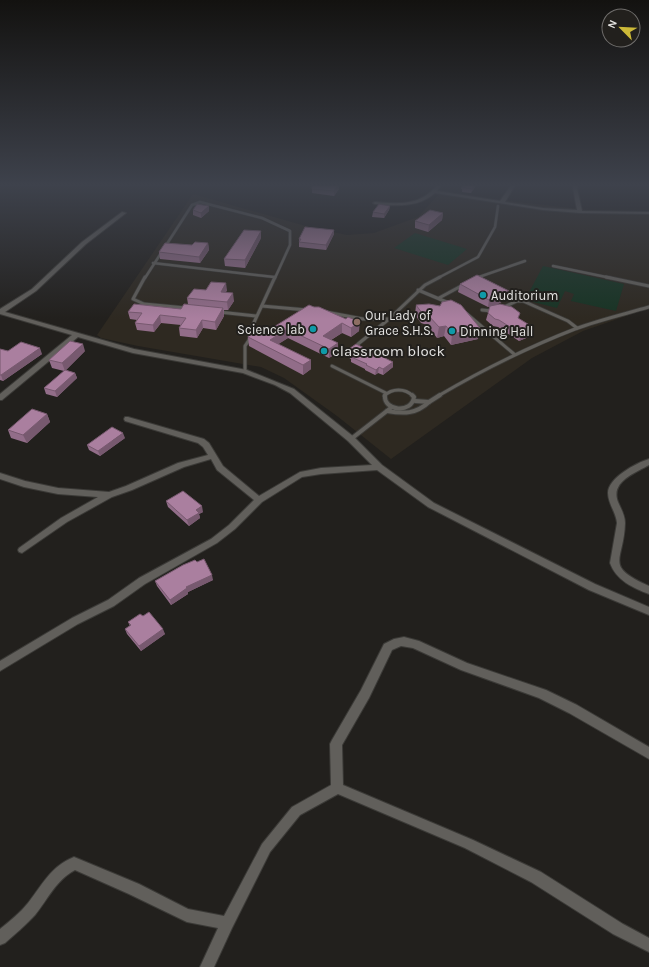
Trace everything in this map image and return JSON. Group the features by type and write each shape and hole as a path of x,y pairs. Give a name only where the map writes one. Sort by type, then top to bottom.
{"street":[{"path":"0,312 34,290 84,243 102,229"},
{"path":"0,312 133,351 245,371 292,391 351,439 379,467 409,490 459,520 592,587 649,611"},
{"path":"0,398 77,334"},
{"path":"128,419 201,440 206,445 220,468 259,500"},
{"path":"22,550 64,520 109,495 129,488 181,465 212,456"},
{"path":"649,462 620,479 614,485 611,494 620,513 621,524 614,563 615,568 622,576 649,590"},
{"path":"0,666 75,621 111,603 142,581 214,541 259,500 300,475 310,472 379,467"},
{"path":"0,476 24,484 58,491 109,495"},
{"path":"337,788 336,744 365,694 388,647 397,641 406,641 465,668 542,694 573,709 649,753"},
{"path":"207,967 226,923 266,848 296,811 337,788"},
{"path":"337,788 469,844 536,877 618,929 649,945"},
{"path":"0,938 31,908 44,889 61,870 74,863 134,889 186,915 226,923"}],"lane":[{"path":"176,229 153,263 134,296 135,301 144,304 189,309"},
{"path":"245,371 245,346 250,340 251,329 256,316 290,245 290,231 288,229"},
{"path":"358,344 389,319 418,290 480,254 494,229"},
{"path":"439,298 475,278 525,261"},
{"path":"153,263 274,277"},
{"path":"553,266 649,286"},
{"path":"418,290 439,298 454,306"},
{"path":"482,310 493,311 521,300 568,321 577,328"},
{"path":"262,306 315,311"},
{"path":"388,411 403,413 414,412 423,408 429,402 480,371 514,354 577,328 649,306"},
{"path":"211,311 256,316"},
{"path":"322,311 363,319 389,319"},
{"path":"464,312 514,354"},
{"path":"332,366 386,393 394,390 404,390 412,394 414,401"},
{"path":"386,393 384,396 385,402 392,407 407,408 414,401 429,402"},
{"path":"351,439 392,407"}],"shaded area":[{"name":"Our Lady of Grace S.H.S.","path":"169,229 319,229 347,235 374,233 385,229 649,229 649,308 583,331 532,358 391,459 337,416 284,378 261,367 138,346 101,338 97,335"}],"green space":[{"path":"415,233 467,249 448,265 394,248"},
{"path":"543,266 624,284 616,311 571,301 574,294 565,291 557,308 525,300"}],"building":[{"path":"304,229 334,230 326,245 299,242 301,239 299,239"},
{"path":"244,230 261,231 245,260 224,259"},
{"path":"195,242 208,243 199,257 159,252 165,243 192,245"},
{"path":"477,275 509,291 489,300 460,284"},
{"path":"211,282 226,283 221,292 233,293 227,302 187,298 194,289 206,290"},
{"path":"451,300 461,305 480,328 452,334 446,326 439,327 428,315 422,313 416,305 429,304 440,306 442,302"},
{"path":"134,304 181,309 184,304 223,308 215,322 202,320 196,330 179,328 186,318 160,315 153,325 135,323 142,313 128,312"},
{"path":"500,304 512,307 520,313 518,318 531,326 529,327 533,329 521,334 495,319 488,313 490,306"},
{"path":"309,305 319,307 346,319 348,317 360,322 351,328 342,323 323,336 338,343 329,349 287,329 270,340 311,360 303,365 248,337 252,330 261,335"},
{"path":"70,341 83,344 62,363 49,360"},
{"path":"21,342 40,348 0,375 0,349 8,351"},
{"path":"356,344 393,362 383,369 379,367 376,370 351,357 354,355 346,351"},
{"path":"65,370 75,373 55,391 44,388"},
{"path":"32,409 47,414 23,435 8,430"},
{"path":"112,427 123,433 98,451 87,445"},
{"path":"183,491 202,506 196,510 199,513 187,520 166,501"},
{"path":"204,559 212,575 186,587 187,588 170,600 155,581 183,565 195,560 197,562"},
{"path":"149,612 163,629 139,646 125,629 131,625 128,622 140,614 143,616"}],"place":[{"name":"Auditorium","path":"483,295"},
{"name":"Our Lady of Grace S.H.S.","path":"357,322"},
{"name":"Science lab","path":"313,329"},
{"name":"Dinning Hall","path":"452,331"},
{"name":"classroom block","path":"324,351"}]}
